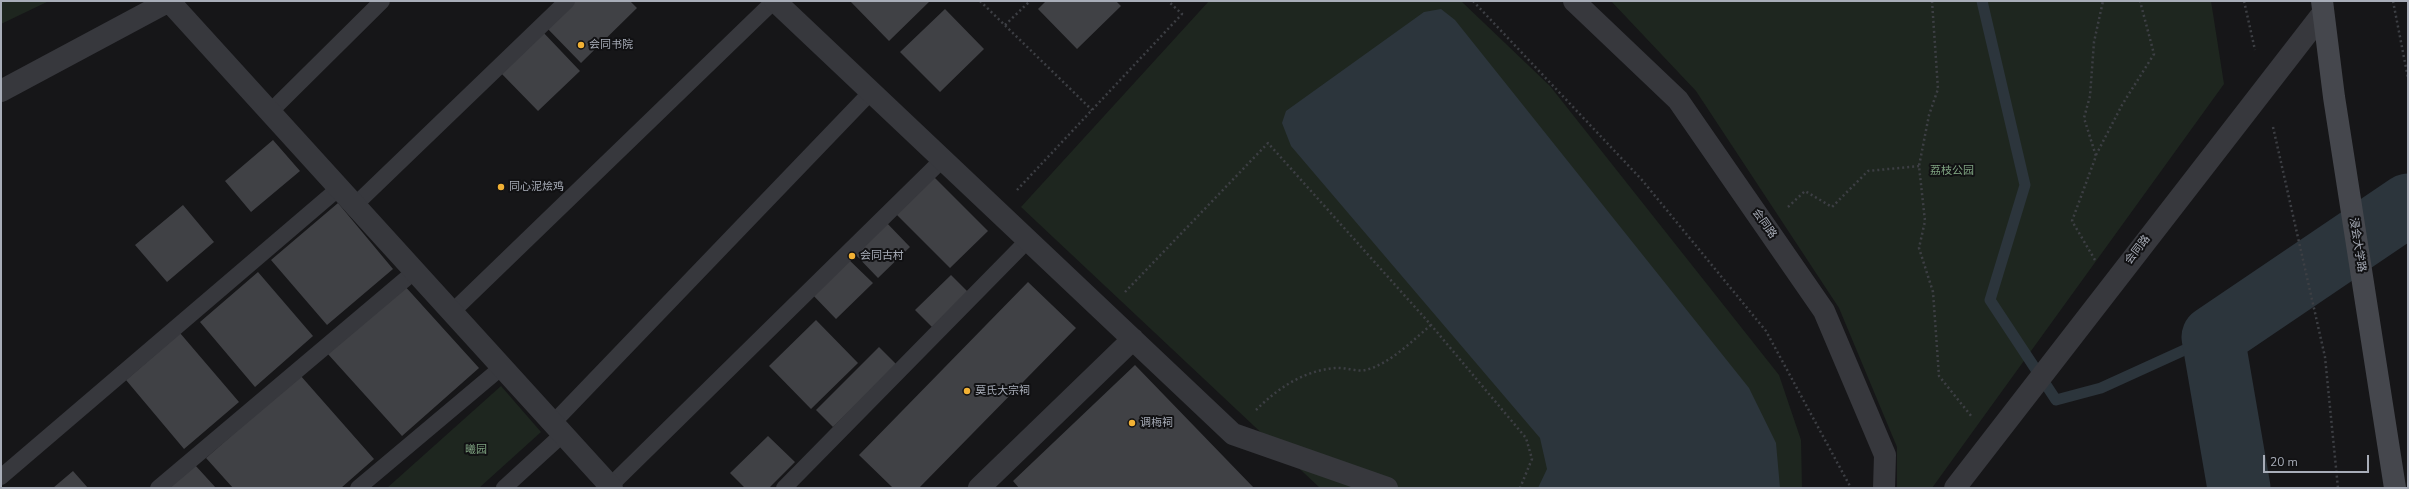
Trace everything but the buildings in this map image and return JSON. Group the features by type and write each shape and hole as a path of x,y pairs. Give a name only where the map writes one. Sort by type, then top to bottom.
{"street":[{"path":"1,91 169,1 611,487"},
{"path":"774,1 1233,434 1387,488"},
{"name":"会同路","path":"1574,1 1678,100 1824,311 1885,455 1884,488"},
{"name":"会同路","path":"1955,488 2264,88 2322,7"},
{"name":"浸会大学路","path":"2322,7 2334,97 2395,488"},
{"path":"979,488 1133,339"}],"lane":[{"path":"270,112 382,1"},
{"path":"355,205 567,1"},
{"path":"452,312 774,1"},
{"path":"504,488 871,92"},
{"path":"611,487 943,159"},
{"path":"1,477 339,188"},
{"path":"784,488 1028,240"},
{"path":"158,488 414,271"},
{"path":"358,488 502,367"}],"path":[{"path":"980,1 1092,110"},
{"path":"1005,25 1030,1"},
{"path":"997,211 1182,14 1168,1"},
{"path":"1473,1 1642,180 1766,331 1851,488"},
{"path":"1932,1 1938,89 1929,115 1919,166 1925,221 1919,248 1933,292 1939,376 1991,442"},
{"path":"2096,156 2084,118 2090,96 2094,42 2103,1"},
{"path":"2110,287 2072,221 2096,156 2122,105 2154,54 2140,1"},
{"path":"2244,1 2326,357 2338,488"},
{"path":"2393,1 2408,78"},
{"path":"1106,313 1268,143 1431,325 1526,438 1532,459 1520,488"},
{"path":"1767,228 1805,191 1832,207 1868,171 1919,166"},
{"path":"1233,434 1273,393 1301,376 1335,368 1365,370 1387,360 1431,325"}],"green space":[{"path":"1,1 49,1 1,24"},
{"path":"1209,1 1461,1 1550,86 1779,375 1801,440 1802,488 1320,488 1021,207"},
{"name":"荔枝公园","path":"1611,1 2211,1 2224,84 1932,488 1897,488 1897,447 1839,308 1696,91"},
{"name":"曦园","path":"501,386 541,432 479,488 387,488"}],"shaded area":[{"path":"1441,9 1455,20 1749,388 1776,443 1780,488 1538,488 1547,469 1540,438 1291,146 1282,123 1286,111 1424,12"}],"waterway":[{"path":"1982,1 2025,185 1990,300 2056,400 2101,388 2213,337"},
{"path":"2239,488 2213,337 2408,205"}],"place":[{"name":"会同书院","path":"581,45"},
{"name":"同心泥烩鸡","path":"501,187"},
{"name":"会同古村","path":"852,256"},
{"name":"莫氏大宗祠","path":"967,391"},
{"name":"调梅祠","path":"1132,423"}]}
